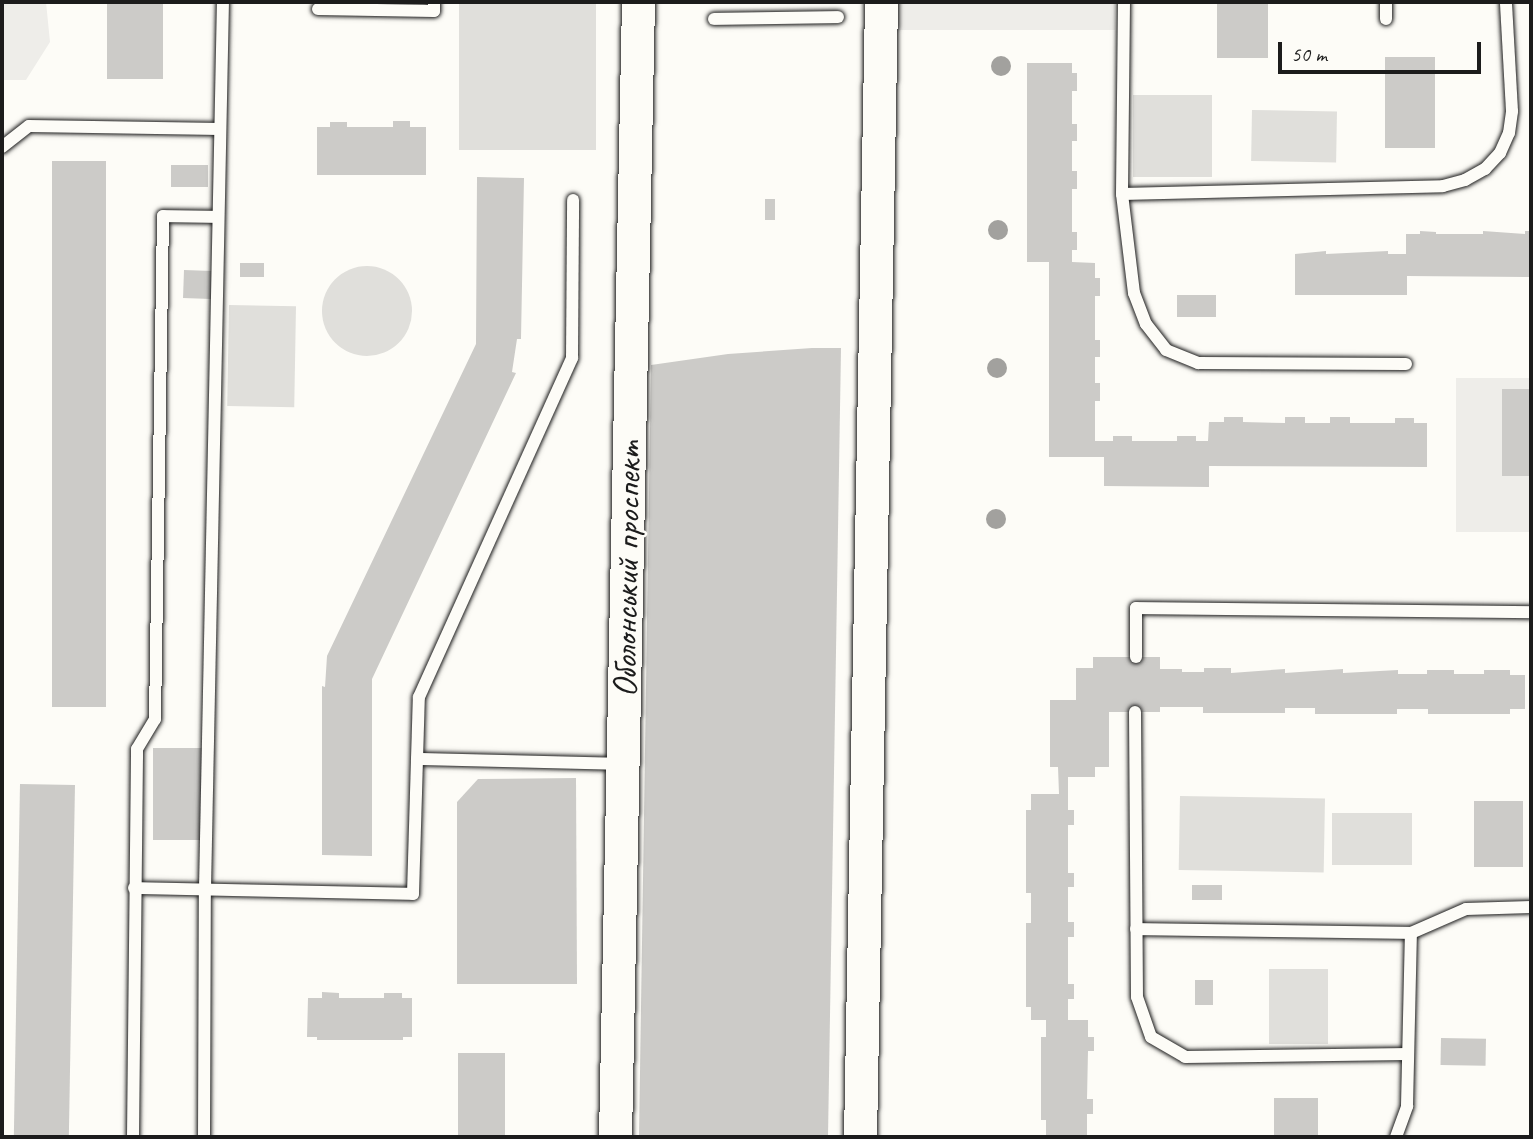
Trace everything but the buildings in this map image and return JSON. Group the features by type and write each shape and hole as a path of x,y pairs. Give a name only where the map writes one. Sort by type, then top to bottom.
{"main road":[{"name":"Оболонський проспект","path":"615,1137 638,2"},
{"path":"860,1137 881,2"}],"lane":[{"path":"204,1137 205,889 223,2"},
{"path":"318,9 434,11 434,2"},
{"path":"1124,2 1122,194 1134,293 1146,324 1166,350 1198,363 1406,364"},
{"path":"1386,2 1386,19"},
{"path":"1122,194 1443,186 1465,180 1485,169 1500,153 1509,133 1512,111 1506,2"},
{"path":"714,19 838,17"},
{"path":"2,147 29,126 220,129"},
{"path":"134,888 413,894 419,697 572,358 573,200"},
{"path":"133,1137 137,749 155,719 163,216 218,217"},
{"path":"1136,657 1136,608 1531,612"},
{"path":"1135,712 1137,997 1152,1037 1185,1057 1408,1054"},
{"path":"417,759 624,764"},
{"path":"1136,929 1411,933 1466,909 1531,907"},
{"path":"1396,1137 1407,1106 1411,933"}],"shaded area":[{"path":"2,2 46,2 50,42 26,80 2,80"},
{"path":"459,2 596,2 596,150 459,150"},
{"path":"898,2 1115,2 1115,30 898,30"},
{"path":"1133,95 1212,95 1212,177 1133,177"},
{"path":"1252,110 1337,111 1336,162 1251,161"},
{"path":"367,266 384,270 399,279 408,294 412,311 408,328 399,343 384,352 367,356 350,352 335,343 326,328 322,311 326,294 335,279 350,270"},
{"path":"229,305 296,306 294,407 227,406"},
{"path":"1456,378 1531,378 1531,532 1456,532"},
{"path":"1180,796 1325,799 1324,873 1179,870"},
{"path":"1332,813 1412,813 1412,865 1332,865"},
{"path":"1269,969 1328,969 1328,1044 1269,1044"}]}
